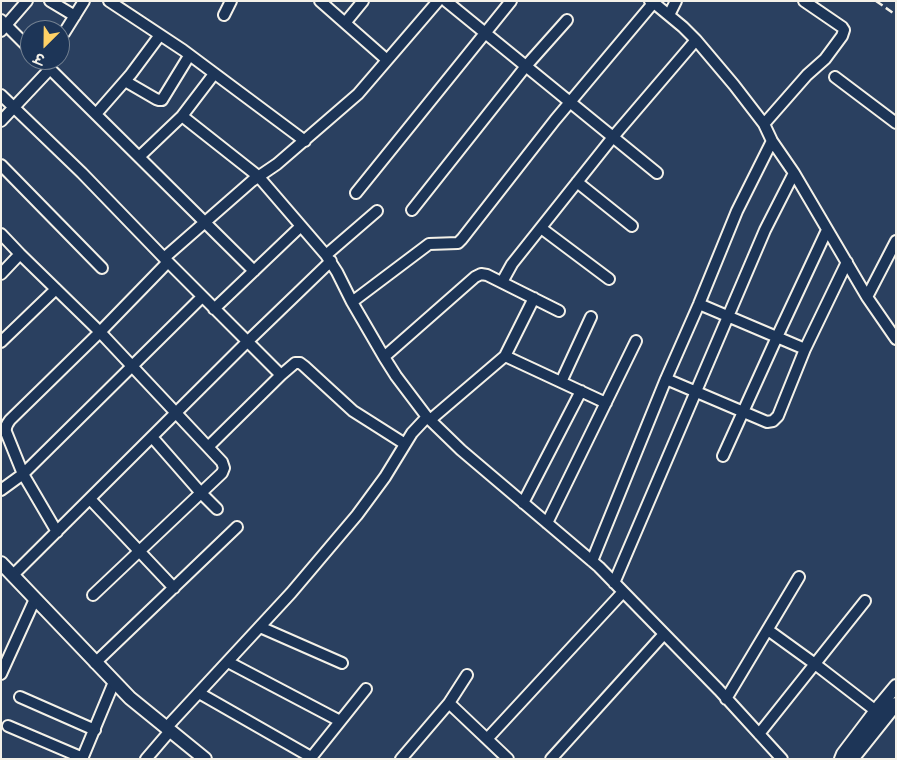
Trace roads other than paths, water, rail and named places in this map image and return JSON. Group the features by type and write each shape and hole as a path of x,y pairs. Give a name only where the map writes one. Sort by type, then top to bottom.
{"street":[{"path":"20,40 3,26 27,1"},
{"path":"50,1 75,16"},
{"path":"70,24 84,1"},
{"path":"109,1 190,56 304,141"},
{"path":"224,16 231,1"},
{"path":"320,1 387,60"},
{"path":"345,23 363,1"},
{"path":"57,532 23,474 6,432 7,424 100,332 166,260 204,223 258,176 277,164 358,94 438,1"},
{"path":"446,1 657,173"},
{"path":"356,193 511,1"},
{"path":"669,15 676,1"},
{"path":"764,124 807,75 825,59 844,32 842,27 804,1"},
{"path":"352,302 429,244 458,243 555,120 653,2 696,40 764,124 772,141 794,173 867,297 896,339"},
{"path":"412,210 526,66 567,20"},
{"path":"96,114 160,35"},
{"path":"502,282 512,264 612,136 696,40"},
{"path":"124,81 156,99 162,100 190,56"},
{"path":"1,121 49,70"},
{"path":"51,70 254,271"},
{"path":"139,157 182,116 214,74"},
{"path":"835,77 896,123"},
{"path":"1,95 82,173 202,297 281,375"},
{"path":"182,116 258,176 329,258 384,357 396,376 429,418 461,450 592,561 782,759"},
{"path":"592,561 737,211 772,141"},
{"path":"1,165 102,268"},
{"path":"614,583 765,230 794,173"},
{"path":"577,182 632,226"},
{"path":"13,576 377,211"},
{"path":"214,309 301,226"},
{"path":"541,228 609,279"},
{"path":"723,456 776,337 827,230"},
{"path":"2,237 100,332 222,462 224,468 222,474 92,595"},
{"path":"867,297 896,241"},
{"path":"1,274 20,254"},
{"path":"666,379 767,422 773,421 778,416 805,349 846,262"},
{"path":"384,357 475,277 481,274 502,282 558,311"},
{"path":"1,342 56,289"},
{"path":"1,490 23,474 202,297"},
{"path":"146,759 198,693 291,593 357,515 385,477 412,433 505,356 534,298"},
{"path":"700,304 805,349"},
{"path":"561,382 591,317"},
{"path":"546,523 636,340"},
{"path":"505,356 606,403"},
{"path":"208,447 295,363 300,363 352,411 405,444"},
{"path":"523,503 581,391"},
{"path":"152,437 217,509"},
{"path":"90,500 174,588"},
{"path":"95,662 237,527"},
{"path":"1,563 130,698 201,757"},
{"path":"726,699 799,577"},
{"path":"487,738 623,592"},
{"path":"1,674 35,599"},
{"path":"759,734 865,601"},
{"path":"260,627 342,663"},
{"path":"768,630 876,711"},
{"path":"551,759 664,634"},
{"path":"228,662 340,721"},
{"path":"401,759 449,703 467,675"},
{"path":"8,726 83,759 114,682"},
{"path":"846,758 876,711 896,686"},
{"path":"198,693 311,758 366,689"},
{"path":"20,696 95,730"},
{"path":"449,703 508,759"},
{"path":"846,758 896,704"}],"railway":[{"path":"876,1 896,15"}]}
